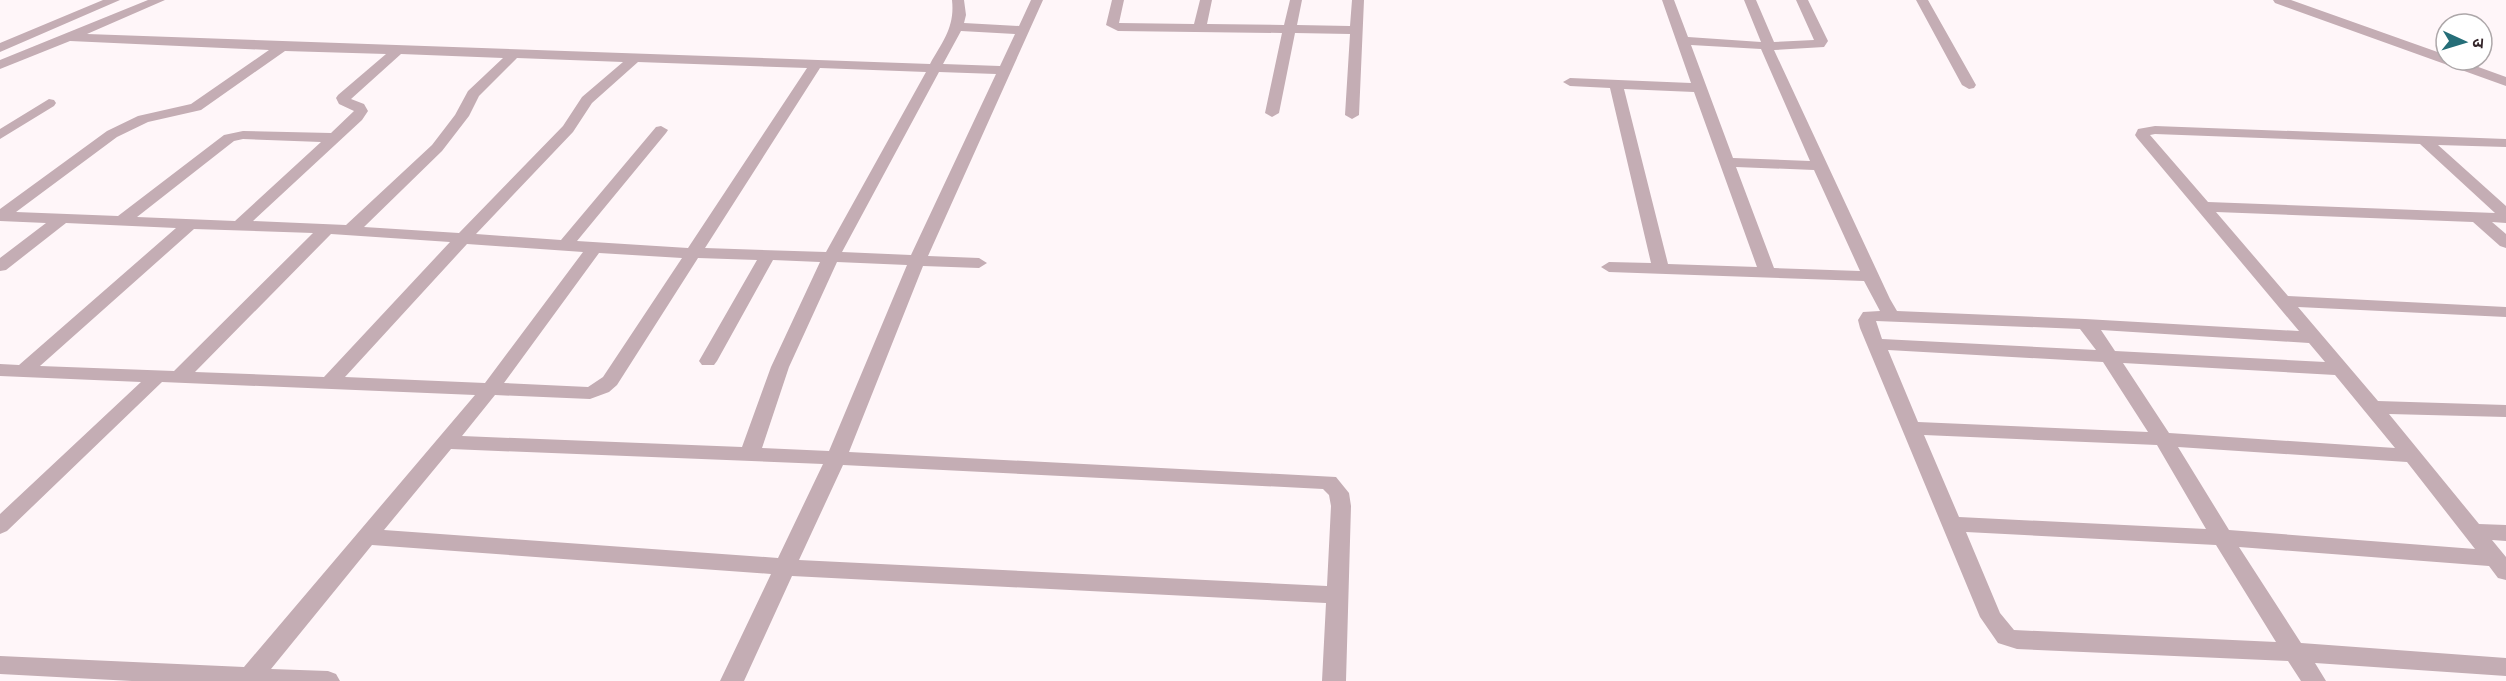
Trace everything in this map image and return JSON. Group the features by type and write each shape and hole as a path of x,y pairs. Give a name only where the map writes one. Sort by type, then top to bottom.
{"street":[{"path":"0,48 114,0"},
{"path":"0,65 159,0"},
{"path":"750,454 780,367 831,258 957,27 960,15 958,0"},
{"path":"732,681 836,458 917,261 1036,0"},
{"path":"1118,0 1112,25 1126,27 1356,30"},
{"path":"1200,28 1206,0"},
{"path":"1272,113 1296,0"},
{"path":"1352,115 1358,0"},
{"path":"1668,0 1767,272"},
{"path":"1750,0 1769,46 1768,54 1870,276 1892,316"},
{"path":"1682,41 1769,46 1819,44 1820,37 1802,0"},
{"path":"1922,0 1969,85"},
{"path":"2279,0 2434,56"},
{"path":"957,27 1022,30"},
{"path":"66,37 1003,70"},
{"path":"283,46 196,107 143,119 112,134 0,216 327,229 691,253 979,263"},
{"path":"240,225 335,138 361,111 359,107 344,101 343,98 398,50"},
{"path":"350,231 437,148 462,116 473,94 513,54"},
{"path":"0,57 19,57"},
{"path":"328,384 568,129 587,100 600,86 635,58"},
{"path":"1,370 591,393 610,381 691,253 816,64"},
{"path":"2480,72 2506,81"},
{"path":"1570,82 1700,88"},
{"path":"1616,84 1661,269"},
{"path":"0,135 49,103"},
{"path":"566,244 661,130"},
{"path":"2500,565 2373,407 2142,135 2143,132 2156,130 2506,143"},
{"path":"120,222 229,138 243,135 335,138"},
{"path":"2424,140 2506,216"},
{"path":"1727,162 1820,166"},
{"path":"2203,207 2477,217 2506,216"},
{"path":"2477,217 2506,243"},
{"path":"0,266 60,220"},
{"path":"23,371 190,224"},
{"path":"178,378 327,229"},
{"path":"249,679 489,390 595,247"},
{"path":"708,361 767,256"},
{"path":"1609,267 1870,276"},
{"path":"2283,301 2506,312"},
{"path":"2314,338 2085,324 1892,316 1869,316 1867,320 1991,617 2006,637 2031,641 2294,652 2506,667"},
{"path":"2085,324 2097,338 2163,439 2314,681"},
{"path":"1876,344 2341,369"},
{"path":"0,526 158,377"},
{"path":"2373,407 2506,411"},
{"path":"1912,428 2163,439 2413,456"},
{"path":"446,442 1329,482 1339,493 1341,506 1334,681"},
{"path":"1952,524 2224,538 2500,565"},
{"path":"2473,531 2506,533"},
{"path":"366,537 784,567 1338,596"},
{"path":"0,665 249,679 328,681"}]}
